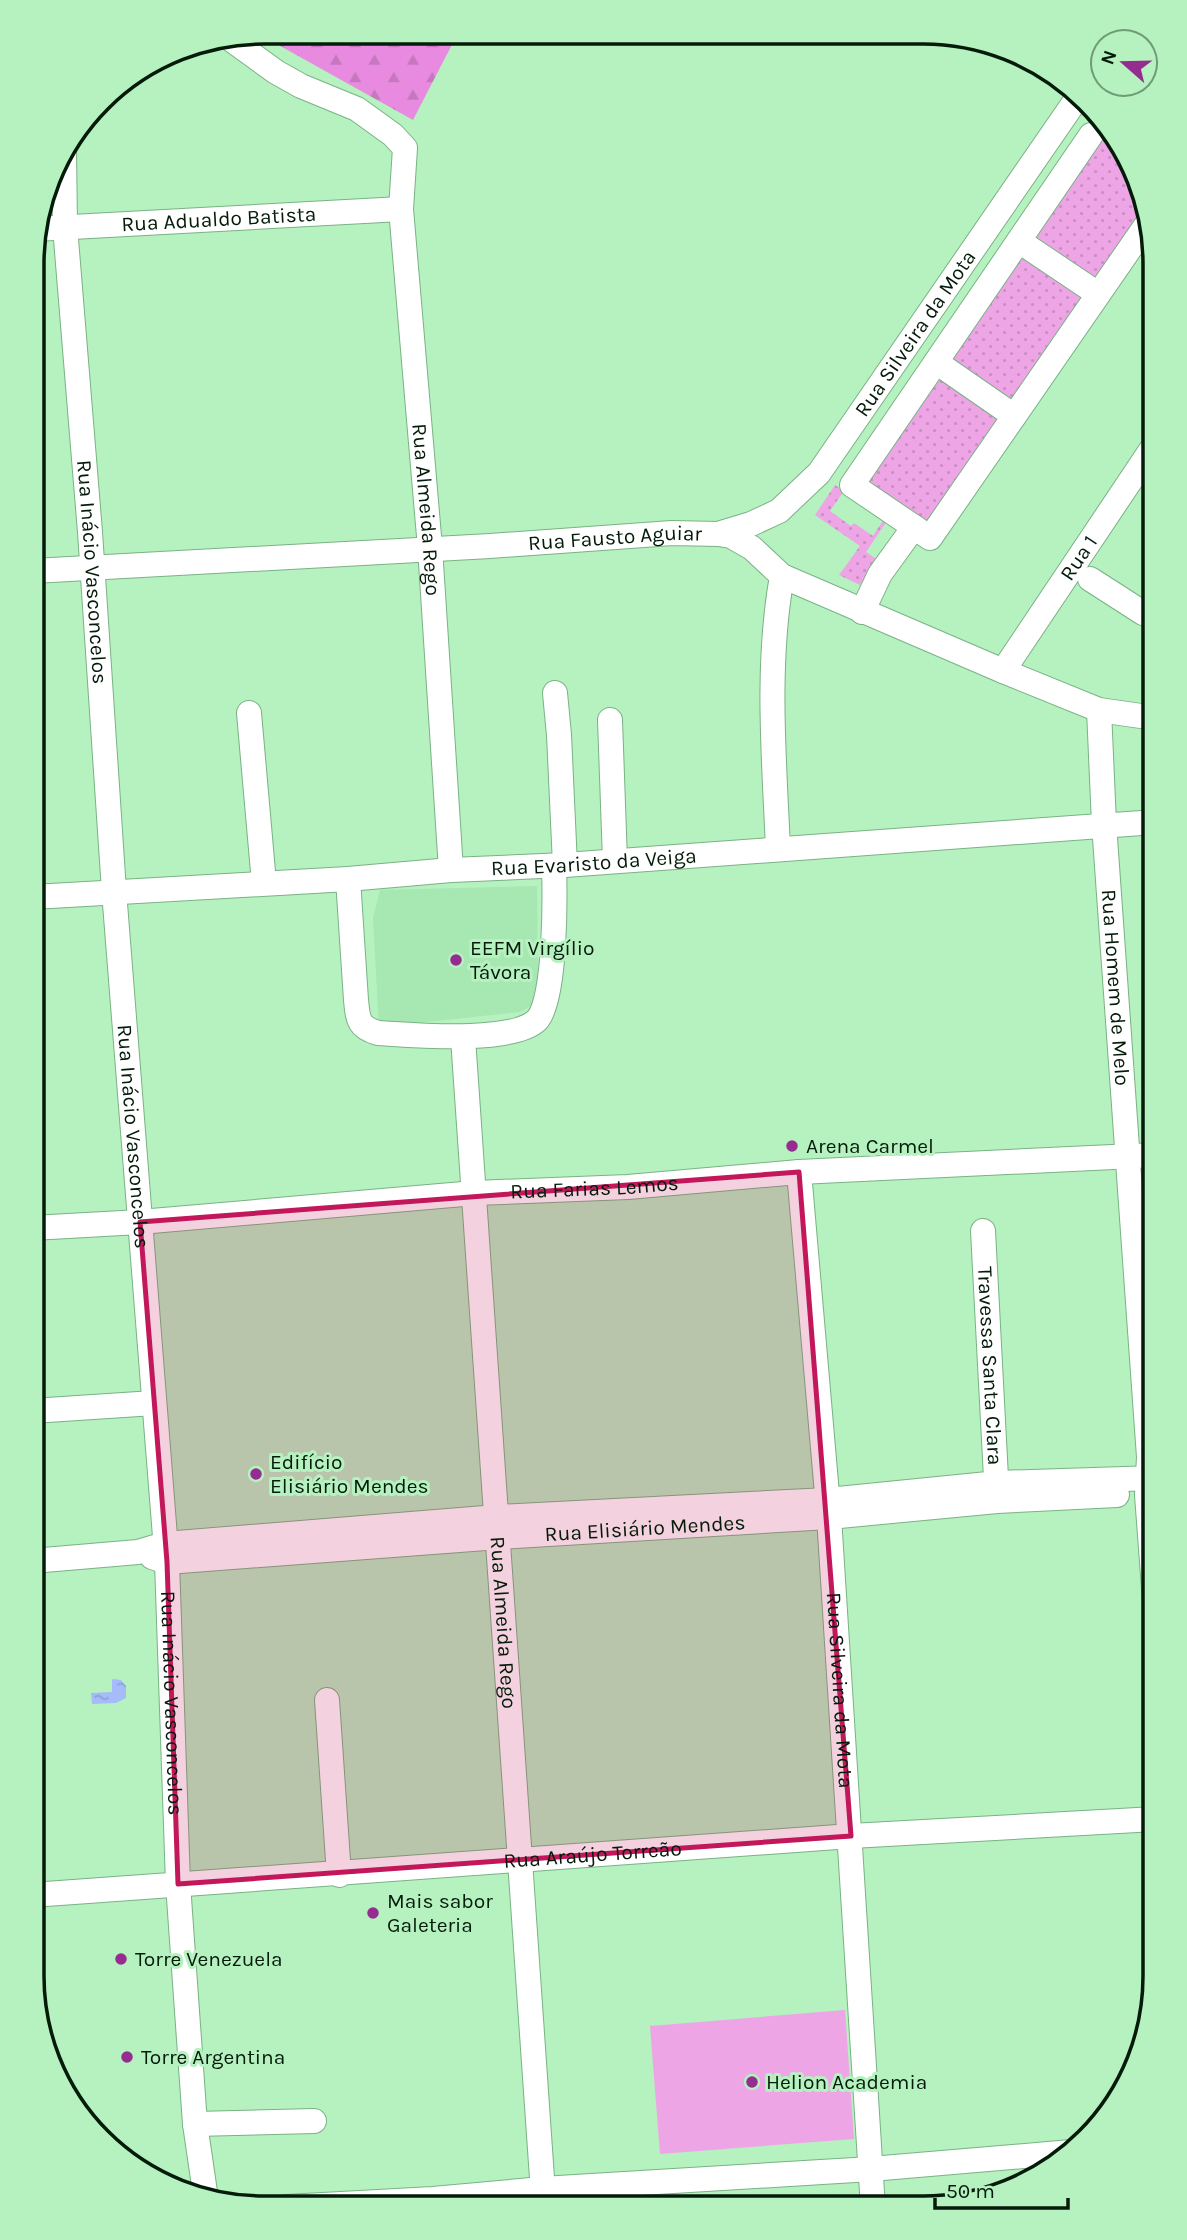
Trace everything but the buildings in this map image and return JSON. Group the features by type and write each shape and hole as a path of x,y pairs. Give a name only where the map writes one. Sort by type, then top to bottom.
{"street":[{"name":"Rua Almeida Rego","path":"240,46 300,86 357,109 393,135 405,148 401,209 430,548 451,870"},
{"name":"Rua Silveira da Mota","path":"718,534 751,524 779,511 819,473 1073,103"},
{"path":"1091,135 852,485 930,538 1141,233"},
{"name":"Rua Inácio Vasconcelos","path":"64,171 65,227 166,1553 178,1884 195,2124 204,2188"},
{"name":"Rua Adualdo Batista","path":"47,228 401,209"},
{"path":"1019,241 1098,294"},
{"path":"936,362 1014,416"},
{"name":"Rua 1","path":"1003,671 1143,463"},
{"path":"862,612 880,573 914,527"},
{"name":"Rua Fausto Aguiar","path":"44,570 672,533 718,534 731,536 752,548 782,576 862,612 1099,710 1143,716"},
{"path":"778,848 774,755 774,641 782,576"},
{"path":"1090,579 1143,605"},
{"path":"348,879 356,1000 358,1017 365,1029 378,1033 463,1038 527,1027 539,1018 544,1006 550,968 559,865 559,735 555,693"},
{"name":"Rua Homem de Melo","path":"1099,710 1104,824 1143,1375"},
{"path":"249,713 264,883"},
{"path":"610,719 615,861"},
{"name":"Rua Evaristo da Veiga","path":"44,896 559,865 1143,822"},
{"name":"Rua Almeida Rego","path":"463,1038 543,2196"},
{"name":"Rua Farias Lemos","path":"44,1227 139,1222 475,1193 628,1187 799,1172 1143,1156"},
{"name":"Rua Silveira da Mota","path":"799,1172 829,1508 872,2196"},
{"name":"Travessa Santa Clara","path":"983,1231 997,1492"},
{"path":"44,1410 154,1402"},
{"name":"Rua Elisiário Mendes","path":"44,1560 498,1527 829,1508 997,1492 1143,1485"},
{"path":"327,1700 339,1875"},
{"name":"Rua Araújo Torreão","path":"44,1894 339,1875 851,1836 1143,1820"},
{"path":"195,2124 314,2121"},
{"path":"566,2196 1053,2154"}],"highlighted area":[{"path":"799,1172 851,1836 178,1884 167,1562 140,1222"}],"shaded area":[{"path":"1102,136 1121,166 1138,216 1093,282 1030,241"},
{"path":"1022,252 1084,294 1011,402 949,361"},
{"path":"939,375 1001,417 927,526 865,483"},
{"path":"835,485 844,491 830,511 851,526 854,523 873,536 884,519 887,521 866,552 876,559 860,585 839,575 860,546 815,515"},
{"name":"EEFM Virgílio Távora","path":"537,886 538,1002 520,1012 379,1027 373,918 380,890"},
{"name":"Helion Academia","path":"845,2010 854,2139 660,2154 650,2026"}],"green space":[{"path":"277,44 452,44 413,120"}],"water":[{"path":"113,1679 121,1680 126,1686 126,1698 116,1703 92,1704 91,1693 112,1692"}],"place":[{"name":"EEFM Virgílio Távora","path":"456,960"},
{"name":"Arena Carmel","path":"792,1146"},
{"name":"Edifício Elisiário Mendes","path":"256,1474"},
{"name":"Mais sabor Galeteria","path":"373,1913"},
{"name":"Torre Venezuela","path":"121,1959"},
{"name":"Torre Argentina","path":"127,2057"},
{"name":"Helion Academia","path":"752,2082"}]}
